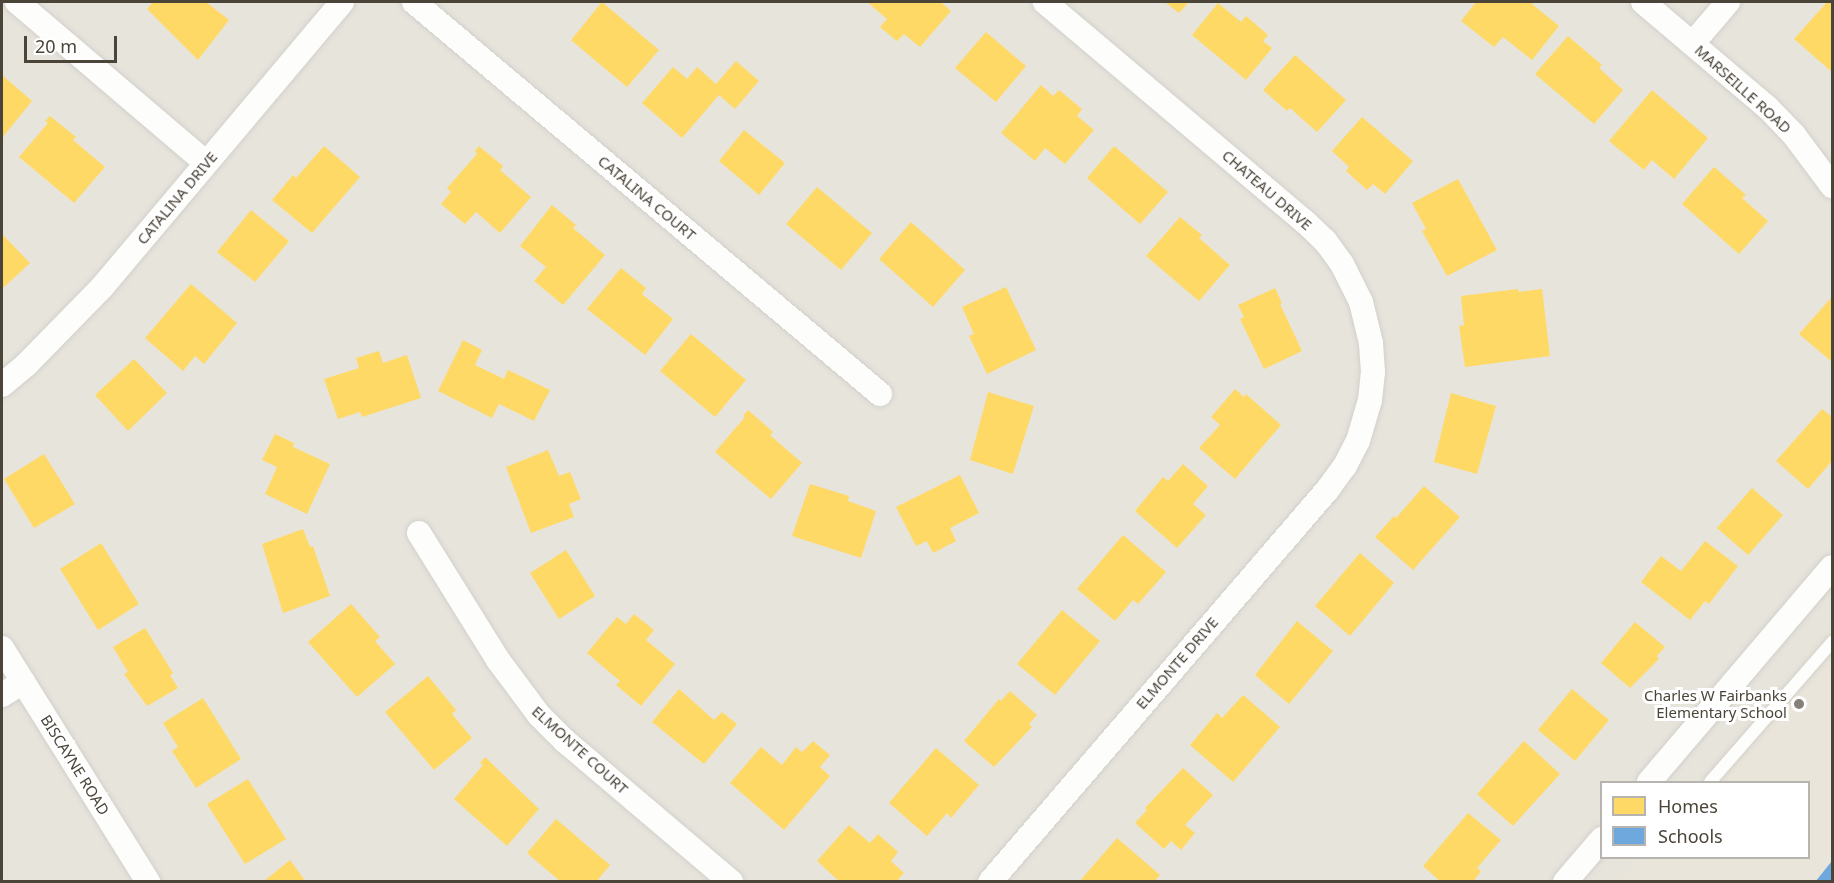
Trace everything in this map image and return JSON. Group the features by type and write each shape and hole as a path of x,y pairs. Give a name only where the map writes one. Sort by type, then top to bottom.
{"street":[{"path":"17,2 206,163"},
{"name":"CATALINA DRIVE","path":"2,385 26,365 104,286 342,2"},
{"name":"CATALINA COURT","path":"414,2 880,394"},
{"name":"CHATEAU DRIVE","path":"1045,2 1305,222 1342,264 1361,302 1371,343 1373,372 1370,400 1358,441"},
{"name":"MARSEILLE ROAD","path":"1643,2 1768,108 1794,135 1833,186"},
{"path":"1693,44 1728,2"},
{"name":"ELMONTE DRIVE","path":"990,882 1328,489 1345,466 1358,441"},
{"name":"ELMONTE COURT","path":"419,533 498,660 539,715 565,741 731,882"},
{"path":"1652,781 1833,567"},
{"name":"BISCAYNE ROAD","path":"2,648 148,882"},
{"path":"2,695 23,682"},
{"path":"1565,882 1600,841"}],"lane":[{"path":"1712,781 1833,642"}],"shaded area":[{"path":"2,2 1832,2 1832,881 2,882"},
{"name":"Charles W Fairbanks Elementary School","path":"1832,626 1832,881 1617,882 1636,859 1810,859 1810,781 1701,781"}],"building: Homes":[{"path":"153,2 206,2 229,20 198,60 147,9"},
{"path":"602,2 659,50 627,87 571,40"},
{"path":"867,2 941,2 951,11 920,47 904,34 897,41 880,27 887,19"},
{"path":"1165,2 1189,2 1179,13"},
{"path":"1476,2 1535,2 1532,4 1559,26 1532,60 1503,37 1494,47 1461,21"},
{"path":"1827,2 1832,2 1832,72 1794,39"},
{"path":"1218,3 1241,22 1246,16 1268,35 1263,41 1272,48 1246,80 1192,35"},
{"path":"986,32 1026,66 996,102 955,68"},
{"path":"1568,36 1602,65 1599,68 1623,90 1594,124 1535,74"},
{"path":"1295,55 1346,100 1317,132 1290,108 1287,111 1263,90"},
{"path":"736,61 759,81 735,109 719,95 682,138 642,103 673,67 687,79 697,67 716,84"},
{"path":"2,75 32,101 2,138"},
{"path":"1041,85 1053,96 1059,90 1082,109 1077,116 1094,130 1065,164 1045,148 1035,161 1001,133"},
{"path":"1652,90 1708,138 1674,179 1652,160 1644,170 1609,141"},
{"path":"50,116 76,137 73,140 105,167 74,203 19,157 48,123 45,121"},
{"path":"1362,117 1413,161 1385,194 1373,184 1367,190 1346,171 1349,167 1332,151"},
{"path":"744,130 785,163 759,195 719,161"},
{"path":"324,146 360,177 312,233 272,200 293,175 296,178"},
{"path":"479,146 503,166 500,170 531,197 500,233 476,212 465,224 441,204 451,192 447,188 477,154 475,151"},
{"path":"1114,146 1168,192 1140,224 1087,178"},
{"path":"1714,167 1746,195 1742,198 1768,221 1739,254 1682,204"},
{"path":"1458,179 1497,250 1447,276 1422,231 1426,229 1412,203"},
{"path":"817,187 872,233 841,270 786,224"},
{"path":"552,205 576,225 573,228 605,255 563,305 534,281 546,267 520,246"},
{"path":"251,210 289,241 255,282 217,252"},
{"path":"1180,217 1202,235 1199,238 1230,265 1199,301 1146,256"},
{"path":"911,222 965,270 933,307 879,259"},
{"path":"2,234 30,263 2,289"},
{"path":"621,268 646,288 642,294 673,319 645,355 587,309"},
{"path":"191,284 237,323 204,364 195,356 183,371 145,338"},
{"path":"1006,287 1036,350 987,374 969,336 974,334 962,307"},
{"path":"1275,288 1302,351 1264,369 1240,319 1244,317 1238,305"},
{"path":"1518,289 1519,292 1542,289 1550,356 1465,367 1459,326 1464,325 1461,296"},
{"path":"1832,299 1832,362 1799,334"},
{"path":"691,334 746,380 715,417 660,371"},
{"path":"463,340 482,350 475,365 504,379 508,370 550,390 534,421 499,404 492,418 438,391"},
{"path":"379,351 383,363 407,355 421,398 362,417 360,412 338,419 324,379 359,368 356,358"},
{"path":"134,359 167,393 128,431 95,395"},
{"path":"1235,389 1244,397 1246,394 1281,425 1235,479 1199,448 1220,425 1211,417"},
{"path":"988,392 1034,406 1013,474 970,460"},
{"path":"1451,393 1496,406 1477,474 1434,462"},
{"path":"1822,409 1832,417 1832,461 1808,489 1776,461"},
{"path":"748,410 773,432 770,435 802,463 771,499 715,452 745,417 743,416"},
{"path":"275,434 294,443 293,447 330,464 307,514 265,494 277,467 262,460"},
{"path":"548,450 559,476 570,472 581,499 569,504 574,517 531,533 506,467"},
{"path":"44,454 75,504 34,528 4,479"},
{"path":"1183,464 1208,486 1193,504 1206,515 1177,548 1135,511 1163,477 1168,481"},
{"path":"960,475 979,513 950,528 956,541 933,553 927,541 916,546 896,507"},
{"path":"810,484 849,496 848,501 876,511 861,558 792,536"},
{"path":"1424,486 1460,517 1413,570 1375,537 1394,516 1396,518"},
{"path":"1752,488 1783,515 1748,555 1717,528"},
{"path":"303,529 310,547 313,546 330,596 283,613 262,544"},
{"path":"1123,535 1166,572 1138,604 1133,600 1115,621 1077,589"},
{"path":"1705,541 1738,566 1709,604 1705,601 1690,620 1641,582 1661,556 1681,571"},
{"path":"101,543 139,604 98,630 60,569"},
{"path":"566,550 595,596 559,619 530,573"},
{"path":"1360,553 1394,583 1350,636 1315,606"},
{"path":"351,604 380,637 375,641 395,664 357,697 308,642"},
{"path":"1062,610 1100,641 1055,695 1017,664"},
{"path":"634,614 654,630 646,640 675,664 641,706 616,685 620,681 587,653 617,617 626,624"},
{"path":"1297,621 1333,651 1289,704 1255,675"},
{"path":"1635,622 1665,647 1657,656 1659,659 1630,688 1601,663"},
{"path":"145,628 173,673 170,675 178,688 147,706 124,674 128,672 113,647"},
{"path":"428,676 456,710 452,714 472,738 434,770 385,712"},
{"path":"679,689 714,720 722,712 737,724 704,764 652,722"},
{"path":"1572,689 1609,720 1575,761 1538,730"},
{"path":"1010,691 1037,715 1029,724 1032,727 994,767 964,741 999,699 1001,701"},
{"path":"1243,695 1280,727 1233,782 1190,745 1217,713 1222,718"},
{"path":"203,698 241,759 196,788 172,751 178,747 163,723"},
{"path":"813,741 830,755 820,767 830,776 784,830 730,783 761,747 782,765 796,747 802,752"},
{"path":"1524,741 1560,774 1513,826 1477,794"},
{"path":"936,748 979,785 951,818 947,813 927,836 889,803"},
{"path":"485,757 539,809 507,846 454,799 483,765 480,763"},
{"path":"1183,768 1213,795 1185,825 1195,833 1181,850 1171,841 1164,849 1135,823 1147,810 1145,808"},
{"path":"248,779 286,839 245,864 207,804"},
{"path":"1468,813 1501,840 1477,868 1481,871 1473,882 1441,882 1423,866"},
{"path":"556,819 610,865 596,882 561,882 527,853"},
{"path":"849,825 870,843 878,834 898,852 891,861 904,873 896,882 840,882 817,861"},
{"path":"1117,838 1160,875 1154,882 1079,882"},
{"path":"290,860 306,882 263,882"}],"building: Schools":[{"path":"1832,861 1832,882 1815,882"}],"place":[{"name":"Charles W Fairbanks Elementary School","path":"1799,704"}]}
